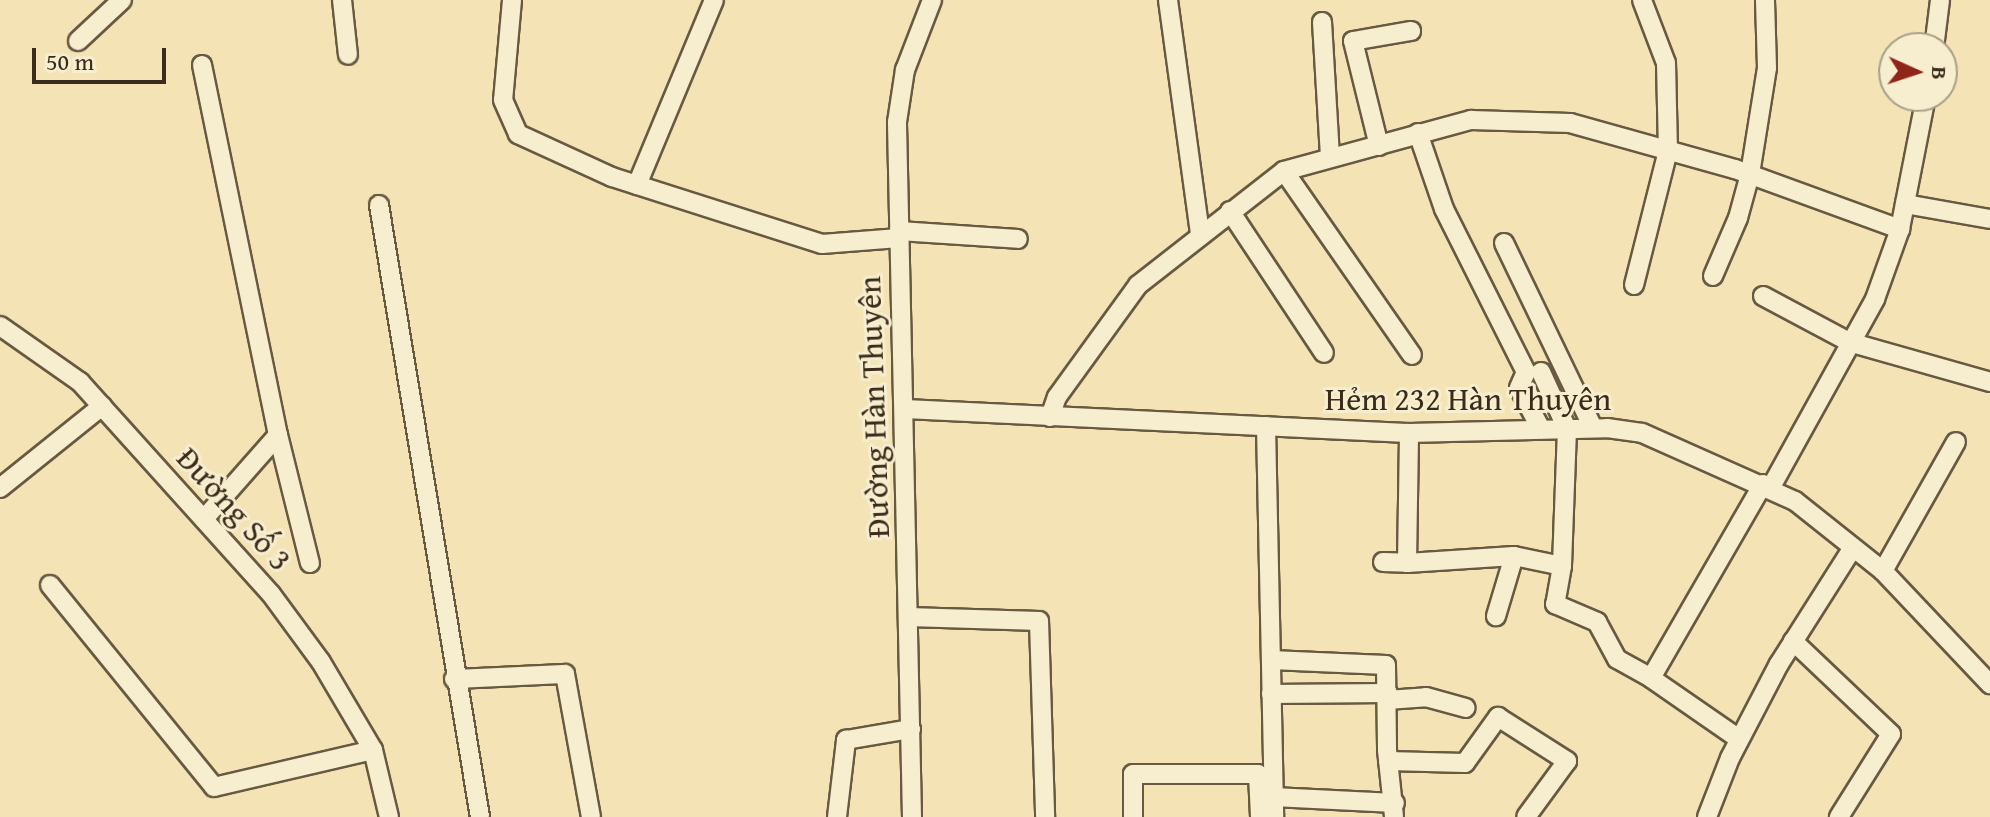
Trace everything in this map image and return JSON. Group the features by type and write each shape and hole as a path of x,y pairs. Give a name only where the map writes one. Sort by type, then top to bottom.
{"street":[{"path":"78,41 122,0"},
{"path":"342,0 348,55"},
{"path":"512,0 503,100 518,134 637,185 822,244 899,234 1018,239"},
{"path":"637,185 714,0"},
{"name":"Đường Hàn Thuyên","path":"912,817 897,122 905,70 932,0"},
{"path":"1168,0 1200,235"},
{"path":"1634,285 1668,151 1666,63 1642,0"},
{"path":"1713,276 1738,218 1750,174 1767,68 1765,0"},
{"path":"1936,32 1940,0"},
{"path":"1322,22 1330,157"},
{"path":"1379,146 1353,41 1411,31"},
{"path":"202,65 278,435 310,563"},
{"path":"1651,678 1875,299 1900,229 1923,112"},
{"path":"1050,417 1057,397 1130,295 1200,235 1284,171 1471,120 1570,123 1750,174 1900,229"},
{"path":"1418,133 1444,209 1526,372 1519,388 1541,429"},
{"path":"1284,171 1412,355"},
{"path":"1905,204 1990,219"},
{"path":"379,205 454,679 480,817"},
{"path":"1230,211 1324,353"},
{"path":"1504,243 1593,428"},
{"path":"1763,296 1849,342 1990,382"},
{"name":"Đường Số 3","path":"0,326 47,356 102,406 299,631 373,750 381,770 389,817"},
{"path":"1541,372 1567,429 1562,566 1555,604 1597,622 1617,659 1651,678 1739,739"},
{"path":"0,488 102,406"},
{"name":"Hẻm 232 Hàn Thuyên","path":"905,409 1409,433 1593,428 1642,433 1767,485 1883,571 1990,684"},
{"path":"1266,426 1274,817"},
{"path":"1407,563 1409,433"},
{"path":"204,519 278,435"},
{"path":"1883,571 1956,442"},
{"path":"1707,817 1739,739 1793,641 1852,549"},
{"path":"1383,562 1514,556 1562,566"},
{"path":"1496,616 1514,556"},
{"path":"50,585 214,787 373,750"},
{"path":"909,617 1039,621 1045,817"},
{"path":"1793,641 1891,734 1839,817"},
{"path":"1271,660 1386,665 1388,761 1395,810 1273,797"},
{"path":"454,679 565,674 591,817"},
{"path":"1271,694 1426,697 1466,708"},
{"path":"1388,761 1465,763 1498,717 1567,761 1526,817"},
{"path":"837,817 846,740 911,729"},
{"path":"1133,817 1133,774 1258,774 1260,817"}]}
